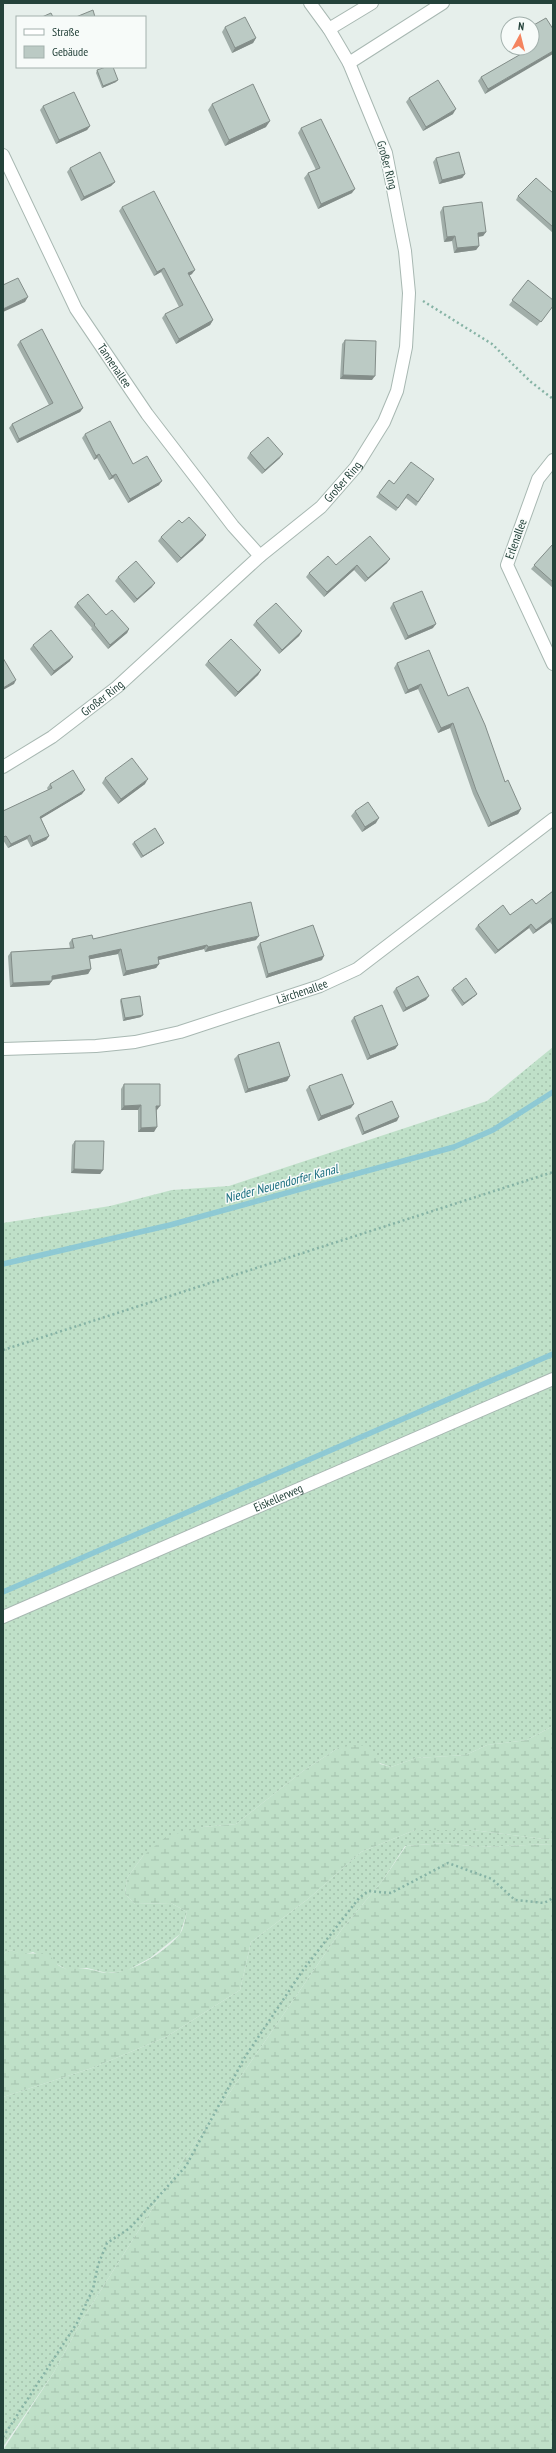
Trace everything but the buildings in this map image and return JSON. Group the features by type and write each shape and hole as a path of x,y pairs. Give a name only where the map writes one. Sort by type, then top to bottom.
{"street":[{"name":"Großer Ring","path":"3,766 52,737 117,687 260,556 321,507 356,467 384,422 397,391 406,347 409,292 405,251 386,153 349,63 329,29 310,3"},
{"path":"329,29 372,3"},
{"path":"349,63 443,3"},
{"name":"Tannenallee","path":"3,155 76,310 147,414 234,526 260,556"},
{"name":"Erlenallee","path":"553,460 538,479 507,565 553,664"},
{"name":"Lärchenallee","path":"3,1049 96,1046 134,1042 180,1032 320,986 357,969 553,820"},
{"name":"Eiskellerweg","path":"3,1617 553,1380"}],"path":[{"path":"409,292 492,344 531,382 553,399"},
{"path":"3,1350 553,1172"},
{"path":"3,2436 76,2323 93,2289 98,2265 108,2243 130,2228 186,2166 245,2057 303,1970 359,1898 368,1891 390,1893 448,1863 492,1879 515,1900 544,1903 553,1898"}],"green space":[{"path":"553,1047 553,1726 527,1740 487,1745 466,1755 416,1758 391,1767 338,1748 303,1771 236,1824 203,1827 143,1856 127,1878 125,1894 135,1904 171,1903 187,1912 180,1934 150,1958 126,1971 107,1973 87,1968 68,1970 33,1952 23,1955 10,1950 3,1954 3,1223 110,1206 172,1190 229,1186 487,1101"},
{"path":"553,1726 553,1840 472,1830 415,1830 361,1852 308,1899 251,1942 240,1990 166,2037 92,2068 3,2097 3,1954 10,1950 15,1952 49,1954 61,1967 69,1969 89,1969 107,1973 126,1970 136,1966 165,1949 181,1933 187,1912 171,1903 135,1904 125,1894 127,1878 143,1856 167,1836 203,1827 236,1824 303,1771 338,1748 355,1745 369,1746 380,1764 391,1767 416,1758 466,1755 487,1745 527,1740"},
{"path":"415,1830 472,1830 553,1840 553,1844 479,1847 444,1843 405,1846 383,1880 342,1929 180,2165 82,2320 54,2372 3,2447 3,2097 92,2068 166,2037 240,1990 251,1942 308,1899 361,1852"},
{"path":"444,1843 479,1847 553,1844 553,1955 550,1997 553,2023 553,2450 3,2450 54,2372 82,2320 180,2165 342,1929 383,1880 406,1846"},
{"path":"553,1955 553,2023 550,1997"}],"waterway":[{"name":"Nieder Neuendorfer Kanal","path":"3,1264 170,1225 454,1147 493,1130 553,1092"},
{"path":"3,1592 553,1354"}]}
